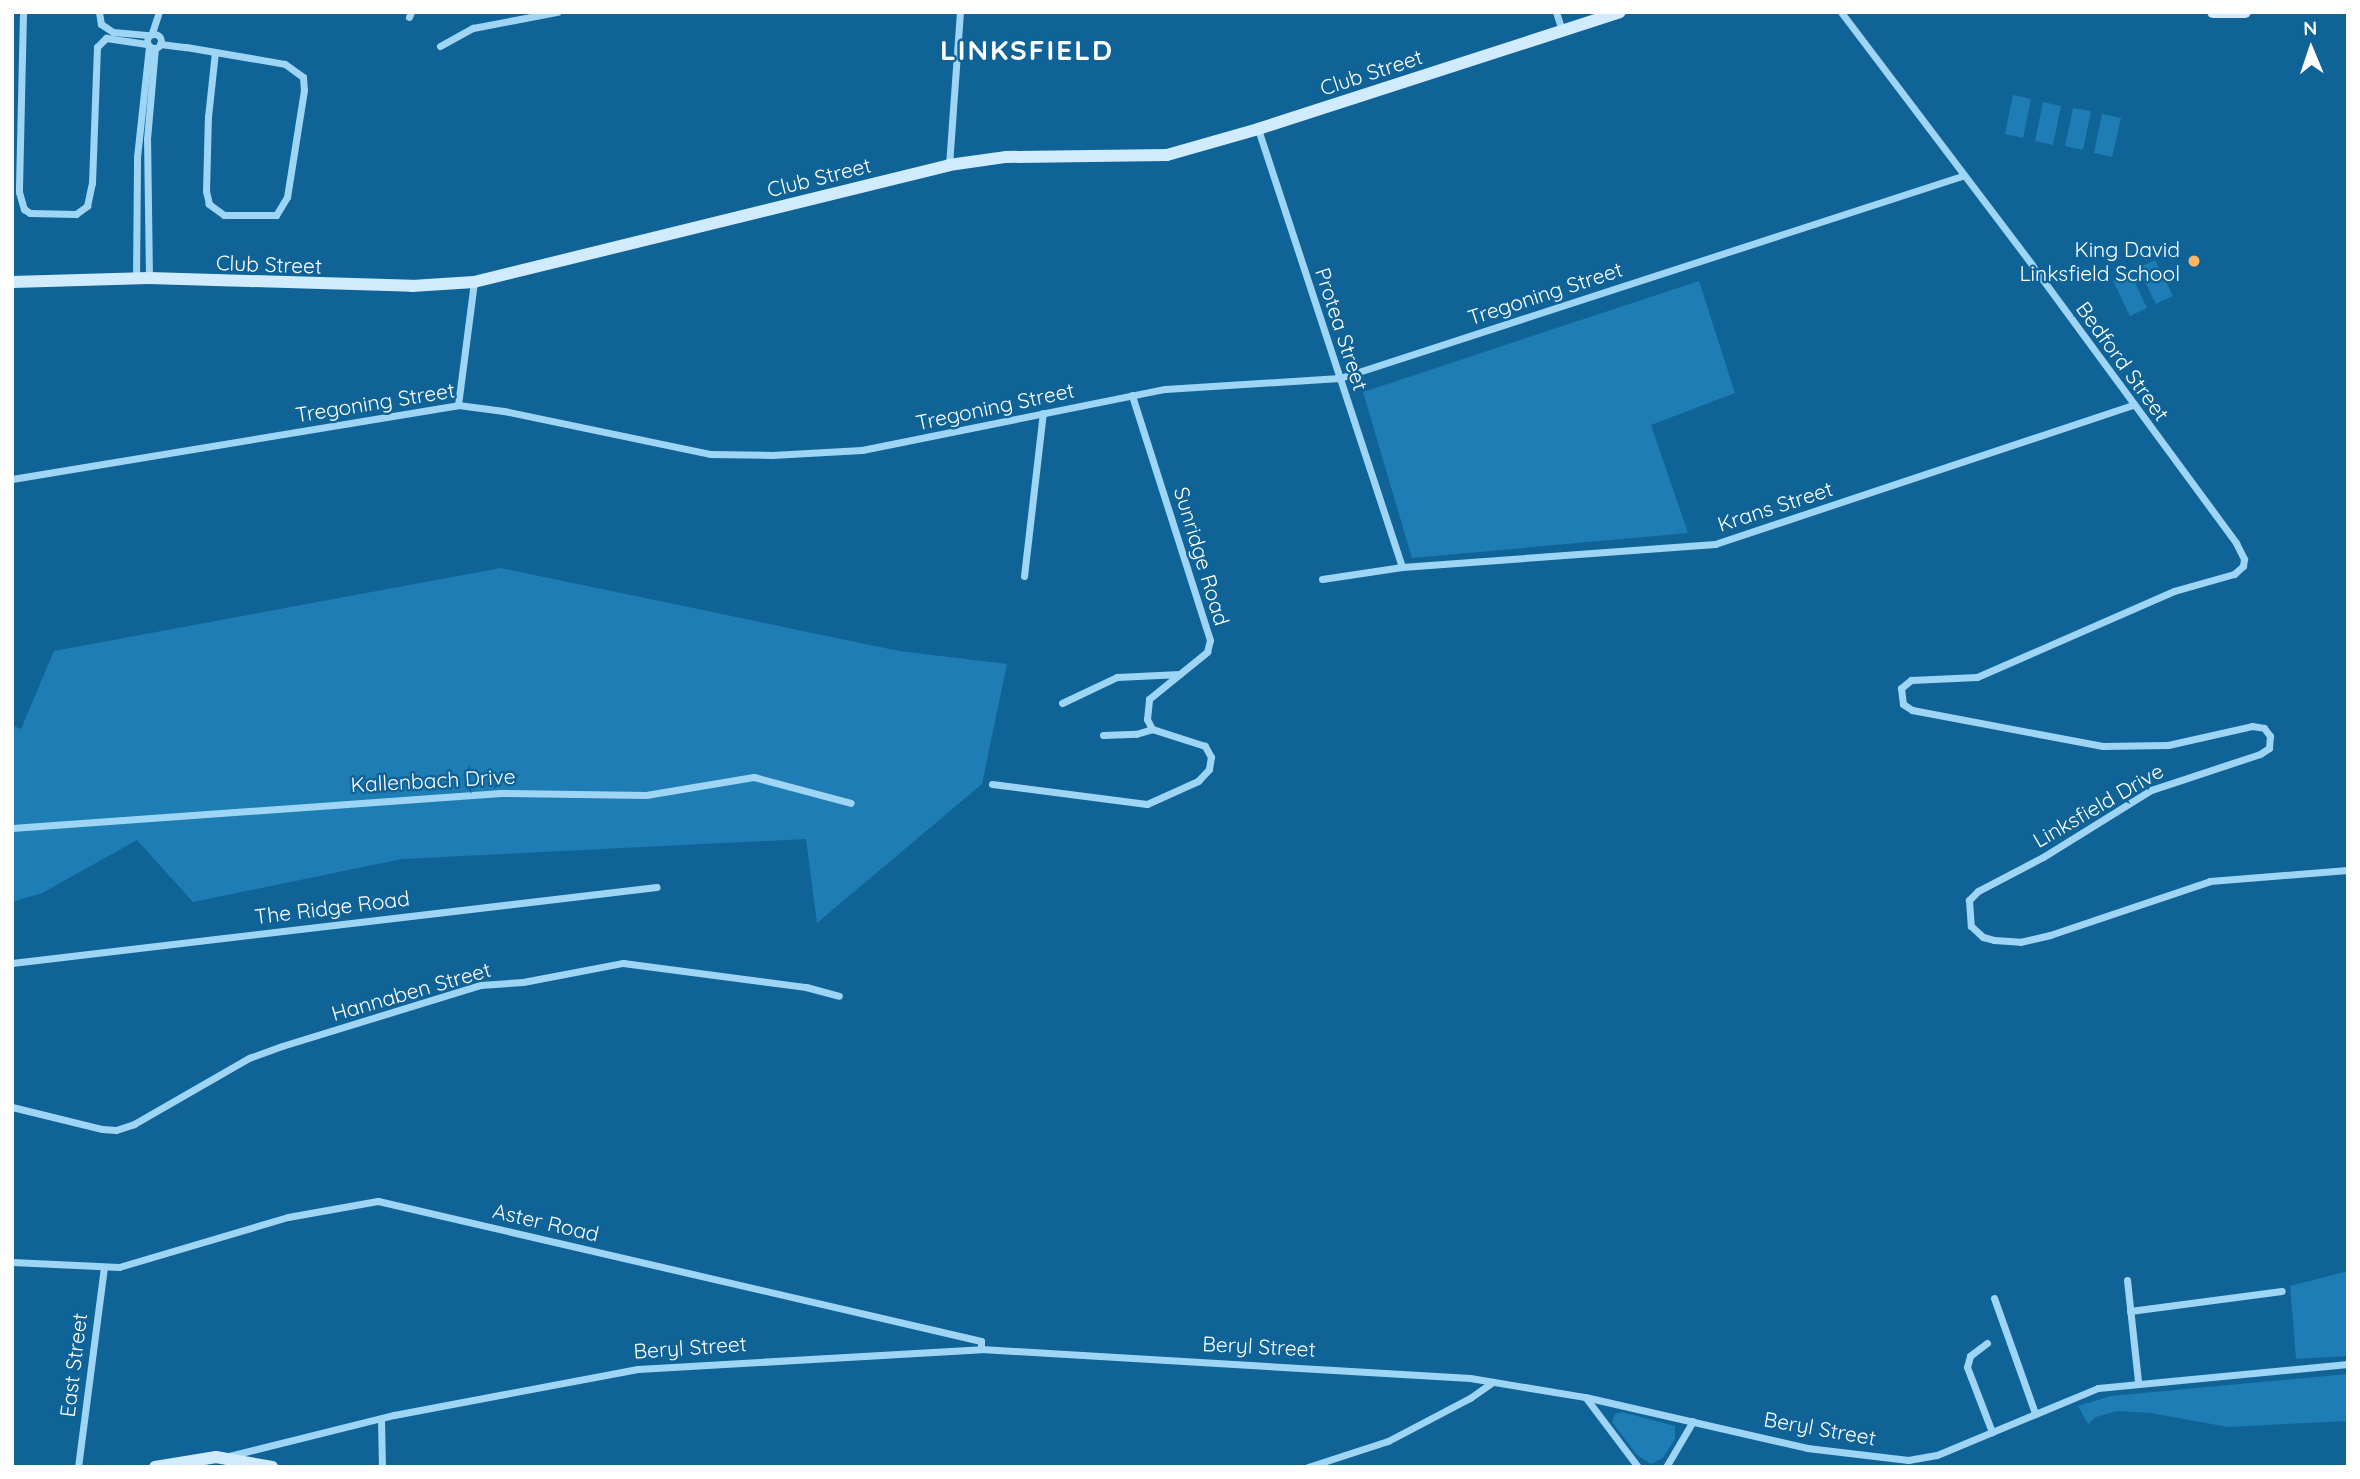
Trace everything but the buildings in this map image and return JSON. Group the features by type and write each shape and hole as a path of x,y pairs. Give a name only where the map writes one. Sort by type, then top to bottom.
{"main road":[{"name":"Club Street","path":"12,282 142,279 371,286 474,282 949,166 1006,157 1167,155 1258,129 1620,12"},
{"path":"2213,12 2245,12"},
{"path":"225,1457 272,1467"},
{"name":"Beryl Street","path":"155,1467 198,1458 225,1457"}],"street":[{"path":"23,12 19,192 24,209 36,214 76,214 85,209 89,202 98,43 116,37 154,40"},
{"path":"99,12 101,24 113,32 285,64 303,77 304,90 287,197 276,215 224,215 209,204 206,191 208,117 215,52"},
{"path":"440,46 473,28 556,12"},
{"path":"949,166 960,12"},
{"path":"1556,12 1562,31"},
{"name":"Bedford Street","path":"1840,12 2032,265 2240,547 2243,566"},
{"path":"142,279 137,157 158,13"},
{"path":"142,279 154,40"},
{"name":"Protea Street","path":"1258,129 1402,567"},
{"name":"Tregoning Street","path":"12,479 458,405 503,411 730,456 862,450 1165,389 1340,378 1962,176"},
{"path":"458,405 474,282"},
{"name":"Sunridge Road","path":"1132,395 1210,640 1207,652 1149,699 1147,719 1152,729"},
{"name":"Krans Street","path":"1322,579 1402,567 1715,544 2133,405"},
{"path":"1024,576 1044,413"},
{"name":"Linksfield Drive","path":"2243,566 2234,574 2174,591 1977,677 1920,679 1905,684 1900,694 1901,699 1912,710 2103,747 2168,745 2252,726 2264,728 2270,736 2269,748 2260,754 2151,790 2043,857 1978,891 1969,900 1971,926 1983,937 2020,942 2050,935 2210,881 2348,870"},
{"path":"1062,703 1117,677 1180,674"},
{"path":"992,784 1140,804 1177,791 1205,775 1211,757 1205,746 1152,729 1136,734 1103,735"},
{"name":"Kallenbach Drive","path":"12,828 501,793 646,795 754,777 851,803"},
{"name":"The Ridge Road","path":"12,963 657,887"},
{"name":"Hannaben Street","path":"12,1107 116,1130 134,1124 249,1058 282,1046 486,983 523,982 623,963 806,987 839,996"},
{"name":"Aster Road","path":"12,1262 104,1268 145,1261 288,1217 379,1201 981,1345"},
{"name":"East Street","path":"78,1467 104,1268"},
{"path":"2127,1280 2138,1382"},
{"path":"2130,1311 2282,1291"},
{"path":"1994,1298 2035,1413"},
{"path":"1987,1343 1970,1356 1967,1367 1992,1432"},
{"name":"Beryl Street","path":"225,1457 490,1395 638,1369 981,1345 1494,1381 1585,1397 1807,1448 1900,1460 1937,1455 2088,1391 2138,1382 2348,1364"},
{"path":"1308,1467 1388,1441 1470,1398 1494,1381"},
{"path":"1585,1397 1638,1467"},
{"path":"381,1419 382,1467"},
{"path":"1666,1467 1693,1421"}],"shaded area":[{"path":"2013,95 2031,99 2023,138 2005,134"},
{"path":"2043,102 2061,106 2053,145 2035,141"},
{"path":"2073,108 2091,111 2083,150 2065,146"},
{"path":"2102,114 2121,118 2112,157 2094,153"},
{"path":"2155,260 2173,296 2156,304 2138,268"},
{"path":"2130,272 2147,308 2130,316 2113,281"},
{"path":"1699,281 1735,393 1651,425 1688,533 1412,558 1363,392"},
{"path":"501,568 899,651 1007,664 982,784 817,923 806,839 402,859 193,902 137,840 42,893 12,902 12,725 21,729 54,651"},
{"path":"2348,1271 2348,1356 2296,1359 2290,1286"},
{"path":"2348,1374 2348,1421 2228,1427 2151,1413 2117,1411 2096,1417 2088,1424 2078,1406 2111,1396"},
{"path":"1622,1412 1675,1426 1675,1439 1663,1458 1651,1464 1637,1455 1612,1422 1615,1414"}],"place":[{"name":"King David Linksfield School","path":"2194,261"}],"district":[{"name":"LINKSFIELD","path":"1027,50"}]}
